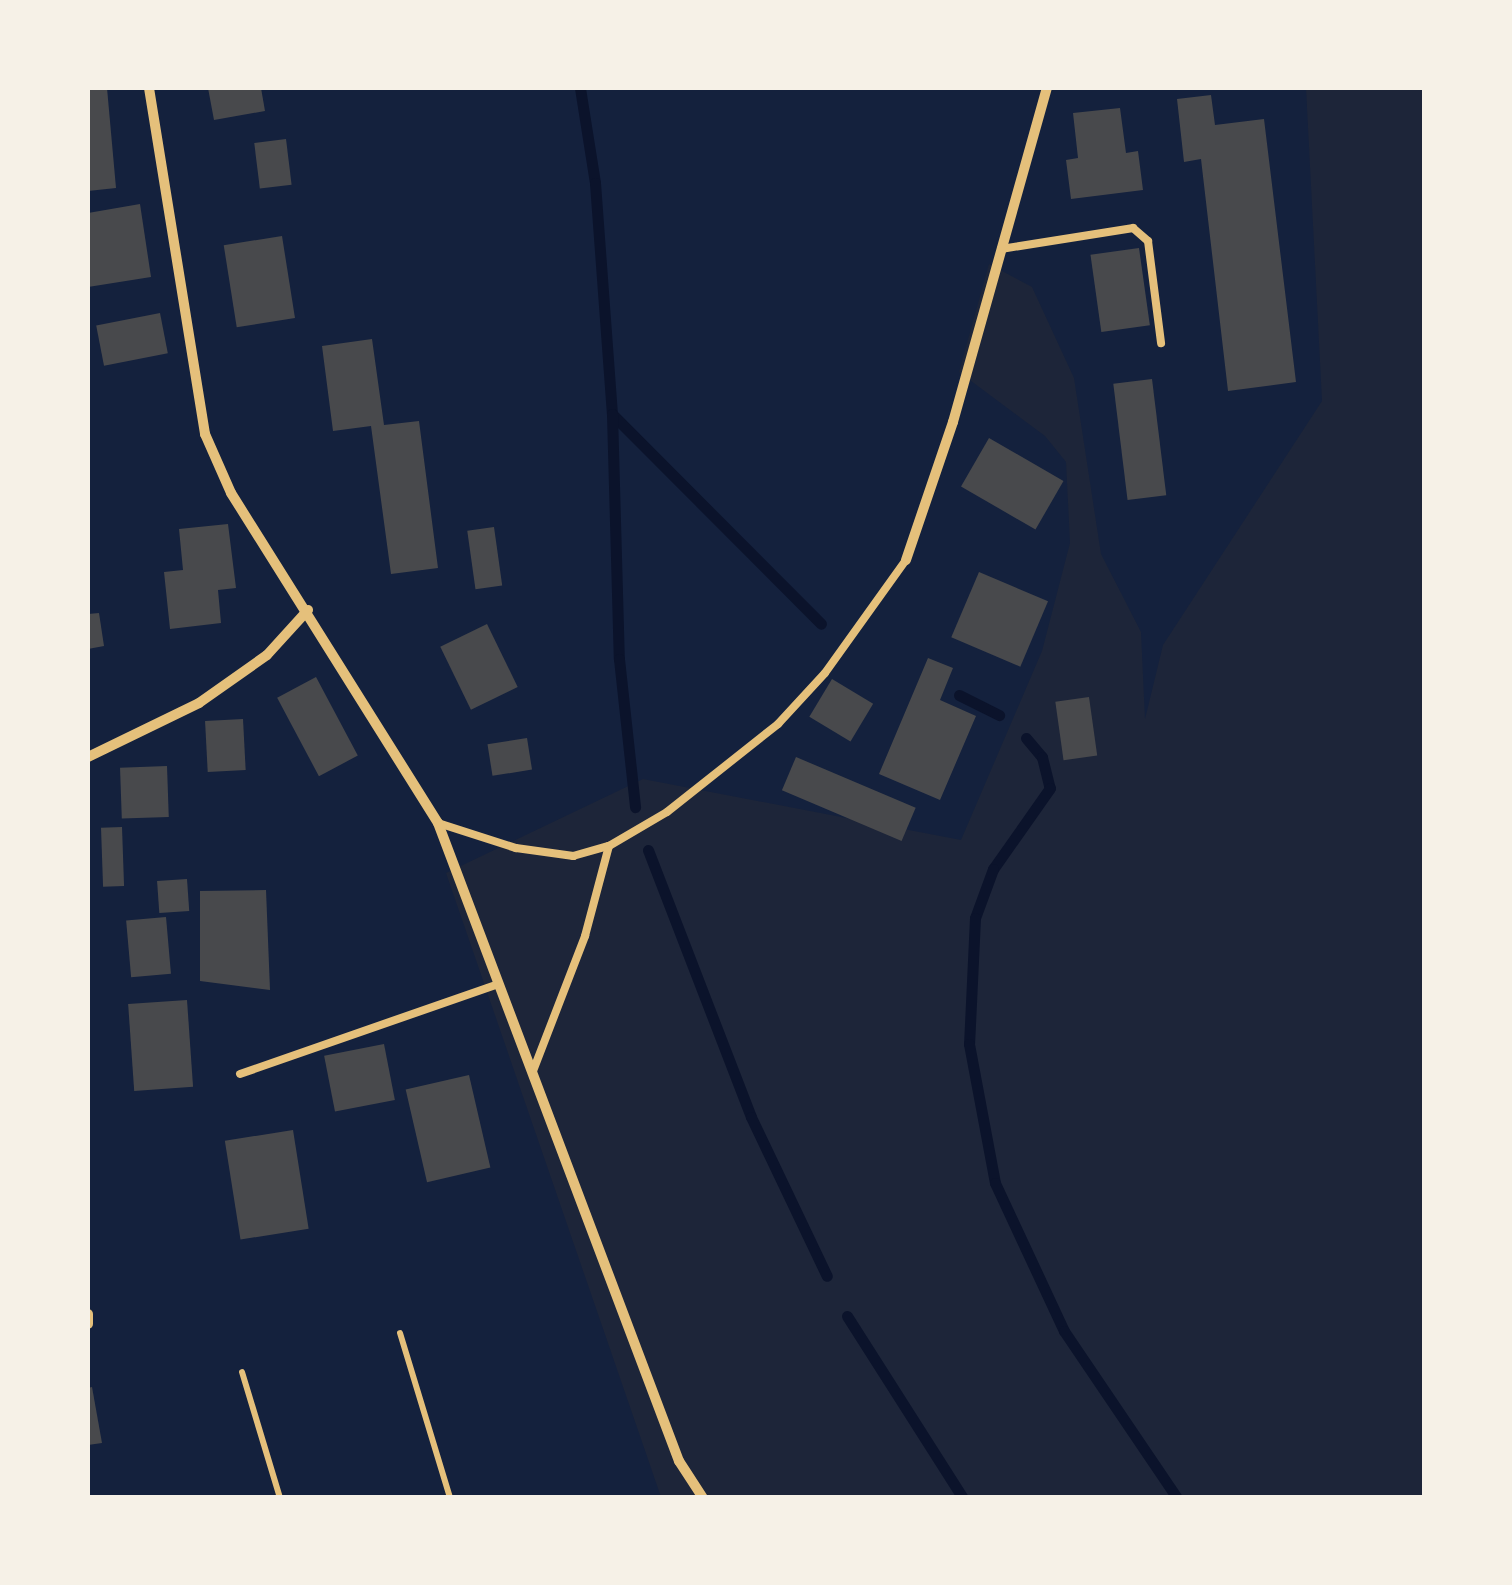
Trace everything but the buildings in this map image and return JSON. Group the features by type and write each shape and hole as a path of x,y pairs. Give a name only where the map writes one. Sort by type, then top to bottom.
{"street":[{"path":"149,88 205,434 232,494 438,822 679,1461 702,1498"},
{"path":"906,560 1047,88"},
{"path":"88,757 199,703 266,655 308,610"},
{"path":"88,1314 88,1324"}],"lane":[{"path":"1002,249 1133,228 1148,241 1161,343"},
{"path":"438,822 516,848 573,856 610,846 667,812 778,724 825,674 906,560"},
{"path":"532,1076 585,936 610,846"},
{"path":"240,1074 498,984"}],"path":[{"path":"400,1334 450,1498"},
{"path":"242,1372 280,1498"}],"shaded area":[{"path":"1306,88 1424,88 1424,1497 661,1497 446,873 643,779 961,840 1042,651 1070,543 1066,462 1045,436 959,372 989,264 1032,287 1074,378 1101,554 1141,632 1145,719 1163,645 1322,401"}],"waterway":[{"path":"580,88 595,183 612,414 821,624"},
{"path":"612,414 619,659 635,807"},
{"path":"959,695 999,715"},
{"path":"1026,738 1042,757 1050,788 993,869 975,918 969,1044 995,1183 1064,1331 1177,1498"},
{"path":"648,850 751,1117 827,1276"},
{"path":"847,1316 963,1498"}]}
